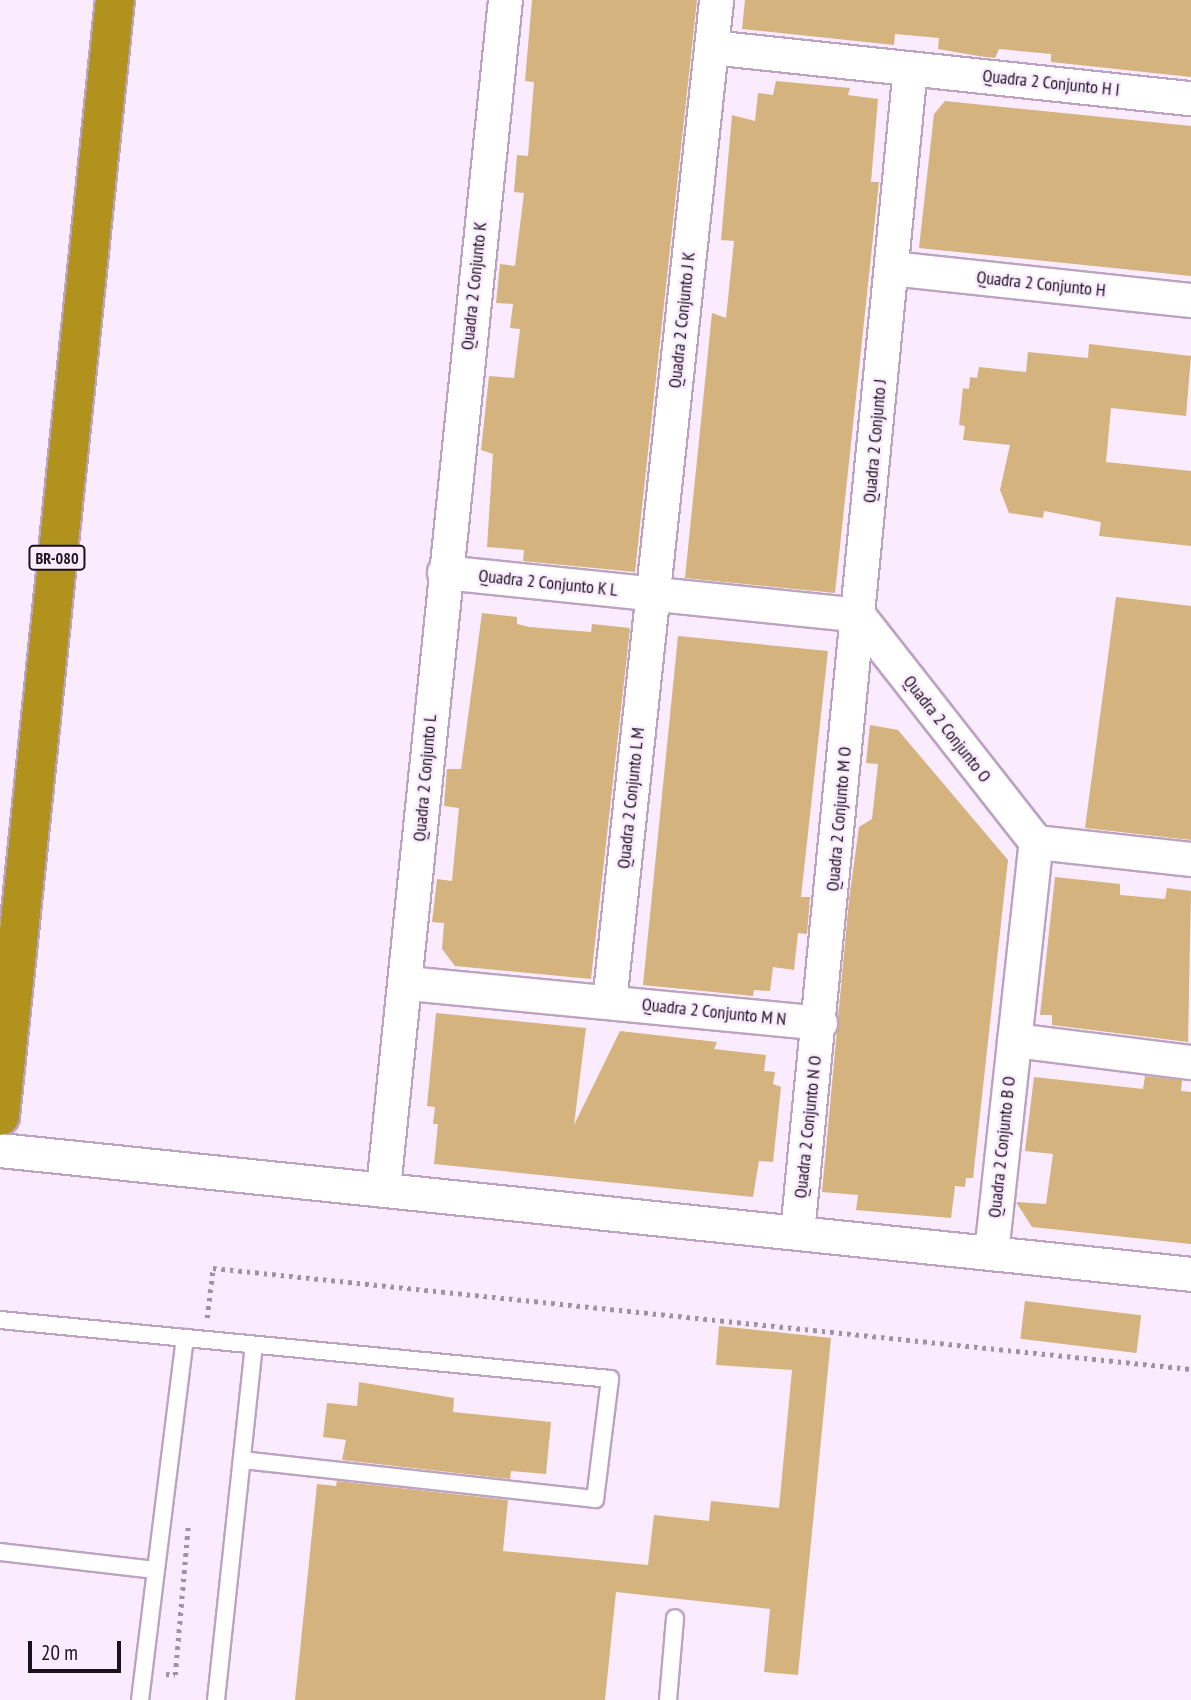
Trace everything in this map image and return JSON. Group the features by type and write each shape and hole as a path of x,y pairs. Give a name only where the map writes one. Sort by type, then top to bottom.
{"highway":[{"name":"BR-080","path":"0,1116 115,0"}],"street":[{"name":"Quadra 2 Conjunto K","path":"444,572 505,0"},
{"name":"Quadra 2 Conjunto J K","path":"653,594 716,0"},
{"name":"Quadra 2 Conjunto H I","path":"711,47 1191,98"},
{"name":"Quadra 2 Conjunto J","path":"858,615 910,68"},
{"name":"Quadra 2 Conjunto H","path":"891,268 1191,300"},
{"name":"Quadra 2 Conjunto K L","path":"444,572 858,615"},
{"name":"Quadra 2 Conjunto L","path":"383,1188 407,982 444,572"},
{"name":"Quadra 2 Conjunto L M","path":"609,1002 653,594"},
{"name":"Quadra 2 Conjunto O","path":"858,615 1036,842"},
{"name":"Quadra 2 Conjunto M O","path":"820,1023 858,615"},
{"path":"1036,842 1191,859"},
{"name":"Quadra 2 Conjunto B O","path":"991,1253 1036,842"},
{"name":"Quadra 2 Conjunto M N","path":"407,982 820,1023"},
{"name":"Quadra 2 Conjunto N O","path":"797,1232 820,1023"},
{"path":"1014,1040 1191,1062"},
{"path":"0,1150 1191,1273"}],"lane":[{"path":"0,1320 610,1379 595,1499 242,1460"},
{"path":"140,1700 185,1338"},
{"path":"216,1700 254,1345"},
{"path":"0,1552 156,1570"},
{"path":"668,1700 675,1618"}],"path":[{"path":"213,1268 1191,1369"}],"building":[{"path":"532,0 697,0 635,572 523,561 524,550 487,547 493,454 481,450 489,376 514,378 520,329 510,328 513,304 496,303 500,264 515,266 524,193 514,192 517,155 528,156 534,82 525,81"},
{"path":"745,0 1191,0 1191,77 1051,62 1051,54 999,49 995,58 978,56 938,49 939,38 895,34 894,45 742,29"},
{"path":"776,81 850,88 848,95 878,99 871,182 879,182 835,593 685,578 712,313 726,318 734,241 721,240 732,115 755,121 758,93 773,95"},
{"path":"945,101 1191,126 1191,276 919,248 934,114"},
{"path":"1089,344 1191,356 1186,416 1111,408 1106,462 1191,471 1191,546 1099,536 1101,522 1044,511 1043,518 1009,513 1000,490 1010,445 963,440 965,426 959,425 963,388 969,389 970,377 977,378 979,367 1026,372 1028,352 1088,358"},
{"path":"1116,597 1191,606 1191,840 1085,828"},
{"path":"482,613 517,617 517,624 529,627 591,632 592,624 630,628 591,979 455,966 442,949 444,923 432,922 437,879 452,881 459,808 444,806 447,769 461,769"},
{"path":"678,636 828,651 801,897 810,897 807,934 798,933 794,970 773,967 770,991 754,990 753,996 643,985"},
{"path":"870,725 898,730 1008,860 973,1178 966,1178 965,1187 955,1186 951,1218 856,1210 858,1195 822,1192 849,900 859,827 872,819 878,764 866,763"},
{"path":"1055,877 1120,884 1120,895 1165,899 1167,888 1191,891 1188,1042 1052,1025 1052,1015 1040,1015"},
{"path":"436,1013 586,1028 574,1125 620,1031 717,1042 714,1049 766,1055 764,1071 775,1072 773,1084 781,1087 773,1162 759,1161 753,1197 434,1164 438,1124 433,1124 435,1107 427,1106"},
{"path":"1145,1076 1182,1080 1181,1091 1191,1092 1191,1244 1032,1227 1016,1202 1046,1204 1053,1154 1025,1151 1034,1077 1143,1089"},
{"path":"1025,1301 1141,1315 1136,1353 1020,1339"},
{"path":"719,1326 831,1338 798,1675 764,1672 770,1609 616,1592 605,1700 295,1700 317,1484 336,1486 337,1481 508,1500 503,1551 648,1565 654,1515 709,1521 711,1501 779,1508 792,1370 716,1365"},
{"path":"359,1382 454,1398 453,1412 551,1422 546,1474 511,1471 510,1479 342,1460 346,1440 323,1437 327,1403 357,1406"}]}
